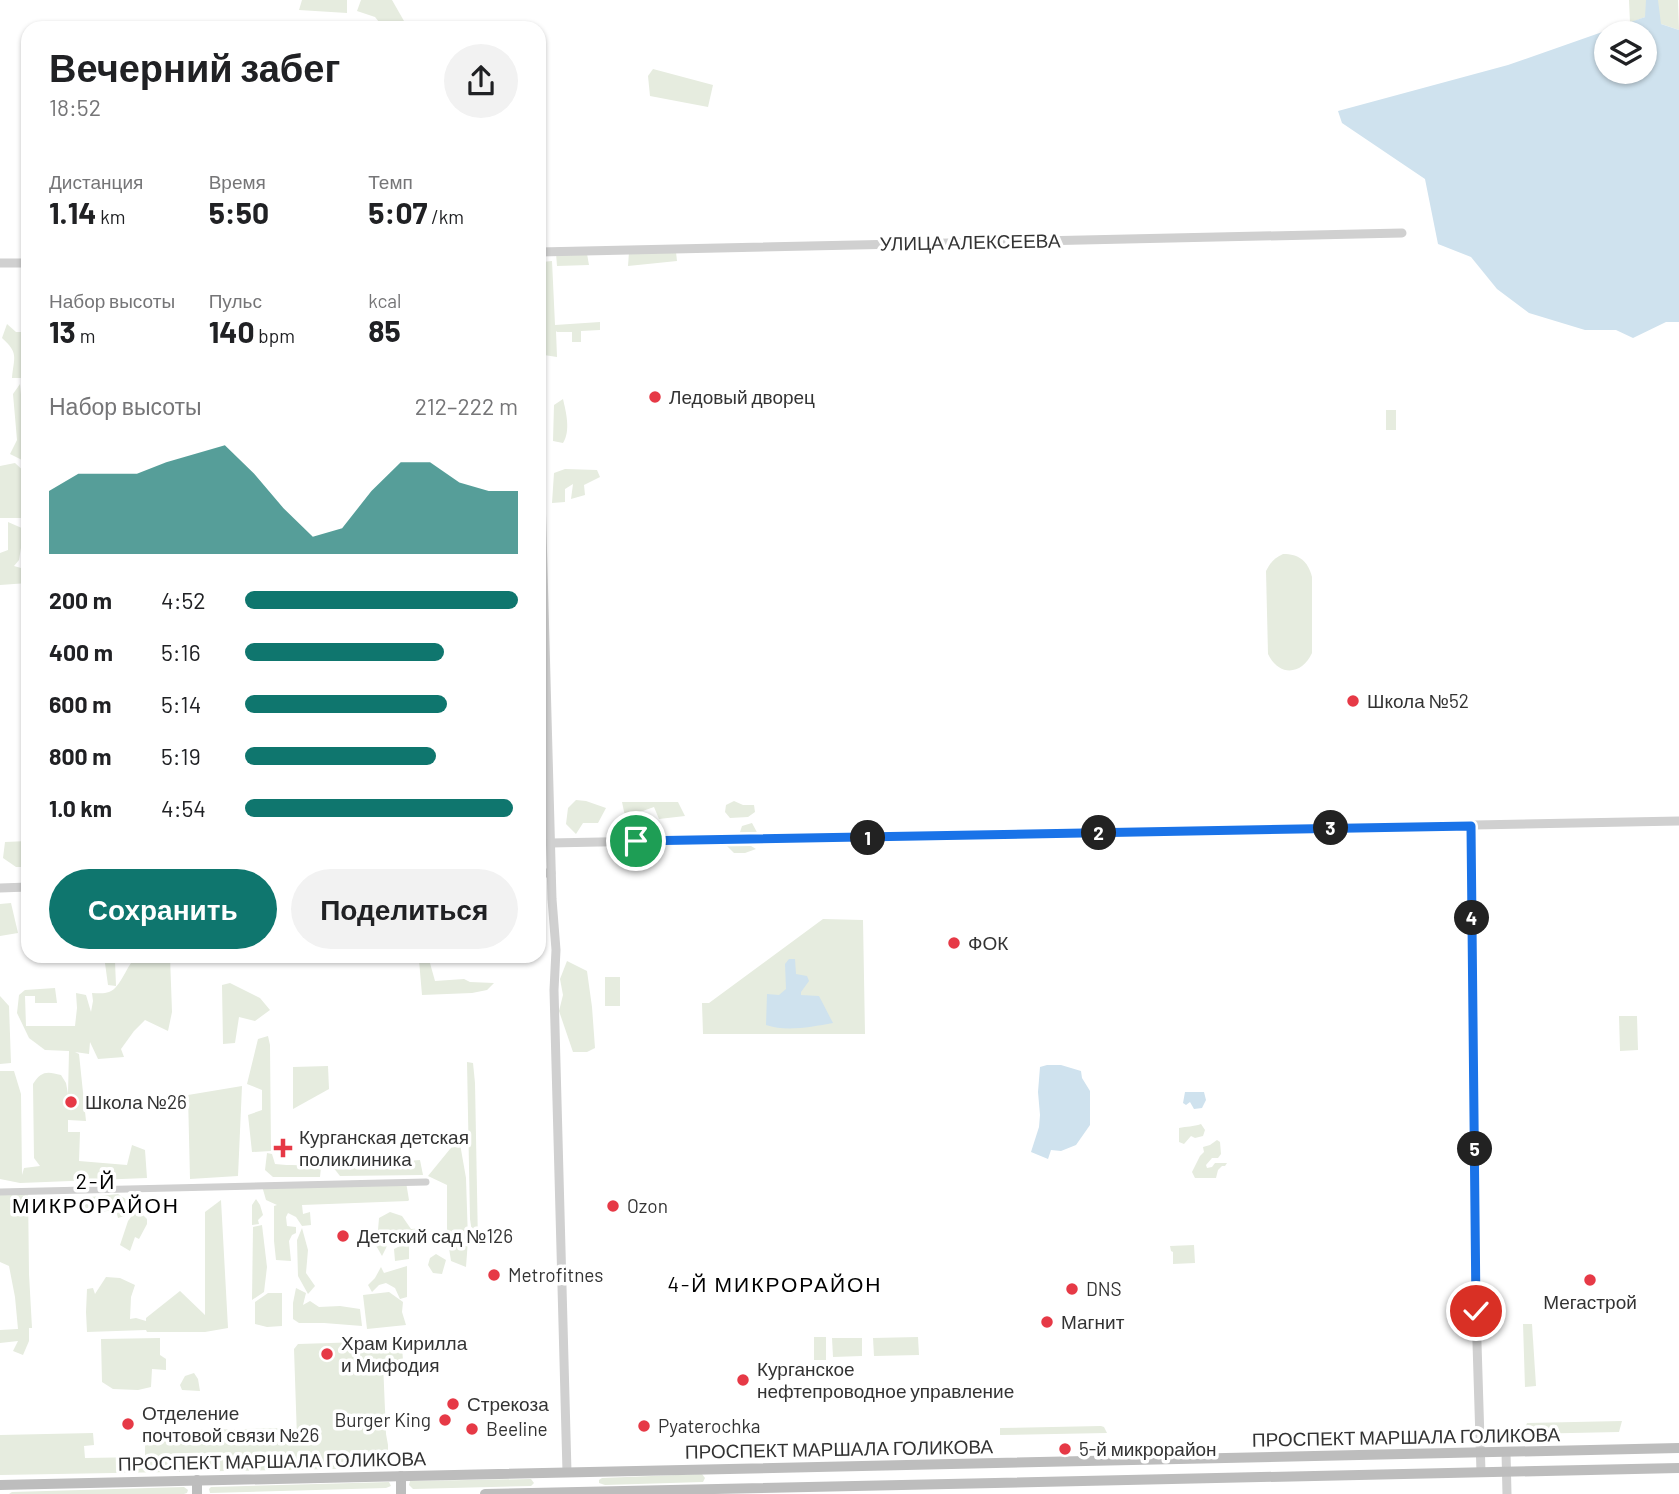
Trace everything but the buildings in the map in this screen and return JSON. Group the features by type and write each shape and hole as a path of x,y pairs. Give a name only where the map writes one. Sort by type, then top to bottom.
{"main road":[{"name":"ПРОСПЕКТ МАРШАЛА ГОЛИКОВА","path":"0,1485 1679,1448"},
{"path":"832,1467 833,1486"},
{"name":"ПРОСПЕКТ МАРШАЛА ГОЛИКОВА","path":"485,1494 1679,1468"},
{"path":"715,1469 715,1489"},
{"path":"567,1472 568,1493"},
{"path":"401,1476 401,1494"},
{"path":"197,1480 197,1494"}],"street":[{"name":"УЛИЦА АЛЕКСЕЕВА","path":"546,252 1402,233"},
{"path":"0,263 21,263"},
{"path":"546,690 556,950 554,990 567,1472"},
{"path":"550,843 1679,821"},
{"path":"1471,826 1480,1472"},
{"path":"546,873 551,873"},
{"path":"0,888 21,887"},
{"path":"0,1192 426,1182"},
{"path":"1506,1452 1507,1494"}],"shaded area":[{"path":"302,0 347,0 347,13 299,10"},
{"path":"361,0 392,0 404,21 378,21 375,17 357,11"},
{"path":"1629,0 1678,0 1679,30 1645,17 1630,21"},
{"path":"653,69 713,85 708,107 650,96 648,76"},
{"path":"629,252 676,252 677,261 628,266"},
{"path":"556,253 587,254 589,265 557,266"},
{"path":"552,261 555,325 600,322 600,330 581,331 581,342 572,342 572,332 556,331 557,357 546,355 546,262"},
{"path":"7,324 16,332 21,332 21,378 12,378 13,352 2,338"},
{"path":"20,384 21,460 10,454 17,440 13,394"},
{"path":"563,399 567,427 563,443 553,441 554,405"},
{"path":"1386,410 1396,410 1396,430 1386,430"},
{"path":"15,463 21,469 21,518 0,518 0,466"},
{"path":"565,469 597,470 600,477 584,485 585,495 571,499 573,484 565,489 565,502 552,503 554,473"},
{"path":"8,522 21,528 19,560 14,566 21,568 21,584 0,585 0,553 8,550"},
{"path":"1283,554 1294,555 1302,560 1312,577 1312,653 1302,666 1290,670 1278,667 1268,654 1266,571 1277,557"},
{"path":"576,800 606,808 598,823 583,823 576,834 566,824 568,808"},
{"path":"734,801 743,805 754,805 755,812 748,817 730,818 725,812 726,805"},
{"path":"622,802 678,802 685,816 659,819 654,807 637,813 626,821"},
{"path":"752,823 760,838 746,843 756,849 734,853 726,845 737,841 742,826"},
{"path":"21,841 21,867 16,867 3,858 5,842"},
{"path":"11,903 18,933 0,936 0,904"},
{"path":"823,919 863,920 865,1034 703,1034 702,1003 709,1003"},
{"path":"567,961 587,971 595,1048 587,1052 573,1052 559,1011 563,995 560,979"},
{"path":"105,963 115,963 116,986 108,985"},
{"path":"170,963 172,1012 168,1031 145,1020 121,1049 124,1057 98,1059 90,1042 89,1054 75,1052 79,1054 86,1121 68,1120 68,1132 80,1132 79,1161 127,1165 132,1145 145,1150 147,1178 20,1183 0,1179 0,1071 14,1071 21,1094 22,1175 24,1168 40,1166 34,1158 33,1084 45,1073 61,1075 68,1094 69,1051 45,1050 29,1038 17,1013 19,995 25,990 55,988 57,1003 35,1003 35,996 25,996 26,1026 75,1026 76,993 86,995 91,1012 92,993 113,990 130,964"},
{"path":"419,963 430,963 435,981 464,979 470,982 494,983 487,990 472,993 422,995"},
{"path":"605,977 620,977 620,1006 605,1006"},
{"path":"230,983 260,998 270,1010 255,1021 239,1017 235,1043 223,1044 222,985"},
{"path":"0,996 9,1006 11,1063 0,1064"},
{"path":"1619,1016 1637,1016 1638,1050 1620,1051"},
{"path":"268,1036 271,1151 252,1152 248,1115 262,1110 262,1090 247,1084 258,1039"},
{"path":"467,1062 473,1063 475,1083 478,1244 474,1246 470,1219"},
{"path":"328,1066 329,1089 293,1109 293,1067"},
{"path":"242,1086 238,1176 190,1179 188,1095"},
{"path":"1201,1124 1205,1130 1203,1136 1191,1136 1184,1144 1179,1142 1179,1128"},
{"path":"459,1138 466,1178 466,1267 451,1261 447,1235 447,1185 428,1176"},
{"path":"1217,1140 1220,1142 1221,1154 1218,1158 1212,1158 1206,1165 1207,1168 1215,1163 1227,1163 1218,1170 1216,1178 1195,1178 1192,1172 1204,1152 1203,1147"},
{"path":"267,1153 272,1154 275,1164 321,1167 320,1177 273,1177 265,1170"},
{"path":"420,1160 423,1175 340,1176 333,1167"},
{"path":"406,1182 408,1201 302,1205 303,1214 310,1212 311,1225 302,1226 296,1217 288,1213 287,1226 296,1227 296,1233 289,1241 291,1261 276,1260 274,1206 277,1205 266,1200 262,1186"},
{"path":"28,1189 32,1328 29,1328 29,1341 23,1355 13,1351 18,1341 0,1343 0,1330 18,1329 9,1266 0,1262 0,1193"},
{"path":"118,1194 127,1200 128,1215 118,1218 116,1210 99,1212 90,1209 86,1217 82,1198"},
{"path":"256,1199 263,1215 258,1220 259,1224 252,1225 252,1205"},
{"path":"221,1200 228,1328 205,1332 87,1332 87,1289 93,1288 95,1294 106,1277 120,1278 135,1285 131,1297 130,1319 146,1321 146,1318 180,1291 205,1315 205,1212"},
{"path":"137,1209 147,1219 147,1224 139,1239 135,1237 130,1251 120,1245 128,1221"},
{"path":"390,1212 402,1216 411,1229 426,1228 426,1243 409,1241 409,1259 395,1261 394,1249 400,1246 392,1238 389,1239 382,1256 374,1242 379,1218"},
{"path":"262,1225 267,1267 264,1292 252,1300 253,1227"},
{"path":"302,1228 308,1250 306,1273 315,1286 308,1294 298,1276 297,1240"},
{"path":"1194,1245 1195,1263 1173,1264 1170,1246"},
{"path":"436,1254 446,1260 442,1274 433,1273 428,1265 430,1258"},
{"path":"407,1266 407,1297 400,1299 395,1288 386,1283 379,1285 372,1292 368,1285 381,1267 384,1273"},
{"path":"296,1288 306,1293 303,1305 310,1301 319,1307 360,1309 362,1326 299,1323 293,1319"},
{"path":"389,1292 403,1302 402,1312 406,1325 367,1329 363,1295"},
{"path":"268,1293 282,1293 282,1326 267,1327 255,1324 255,1302"},
{"path":"1523,1324 1532,1324 1536,1386 1525,1387"},
{"path":"814,1337 826,1337 826,1360 814,1360"},
{"path":"918,1337 919,1355 874,1356 873,1338"},
{"path":"160,1338 160,1355 166,1359 166,1370 152,1369 151,1387 138,1390 113,1389 102,1382 101,1339"},
{"path":"832,1338 862,1338 862,1356 833,1357"},
{"path":"394,1341 402,1346 403,1361 383,1362 388,1468 0,1475 0,1435 93,1433 94,1445 84,1446 85,1458 145,1457 145,1431 286,1428 287,1439 297,1438 294,1349 298,1344"},
{"path":"194,1373 200,1391 182,1390 180,1385 185,1376"},
{"path":"1622,1421 1619,1432 1523,1434 1527,1423"},
{"path":"1101,1426 1107,1433 1000,1435 1000,1428"},
{"path":"702,1474 705,1478 703,1482 599,1483 602,1478"},
{"path":"531,1479 534,1483 531,1486 413,1489 409,1485 410,1481"},
{"path":"389,1482 391,1486 386,1488 210,1493 209,1489 211,1487"},
{"path":"184,1487 188,1490 184,1494 9,1494 12,1492"}],"water":[{"path":"1646,0 1658,0 1661,24 1679,30 1679,322 1666,322 1633,338 1616,330 1585,330 1529,313 1497,289 1471,257 1438,244 1425,179 1342,123 1338,111 1508,65 1594,35 1594,84 1657,84 1657,21 1634,21 1645,17"},
{"path":"789,959 795,959 796,974 807,976 809,981 801,995 819,996 833,1023 790,1028 766,1025 767,994 779,995 786,989 785,964"},
{"path":"1061,1065 1081,1071 1090,1091 1090,1125 1076,1145 1061,1151 1051,1150 1048,1159 1031,1152 1039,1127 1040,1067"},
{"path":"1185,1092 1204,1092 1206,1100 1202,1108 1194,1109 1190,1102 1186,1105 1183,1103"}],"place":[{"name":"Ледовый дворец","path":"655,397"},
{"name":"Школа №52","path":"1353,701"},
{"name":"ФОК","path":"954,943"},
{"name":"Школа №26","path":"71,1102"},
{"name":"Курганская детская поликлиника","path":"283,1148"},
{"name":"Ozon","path":"613,1206"},
{"name":"Детский сад №126","path":"343,1236"},
{"name":"Metrofitnes","path":"494,1275"},
{"name":"Мегастрой","path":"1590,1280"},
{"name":"DNS","path":"1072,1289"},
{"name":"Магнит","path":"1047,1322"},
{"name":"Храм Кирилла и Мифодия","path":"327,1354"},
{"name":"Курганское нефтепроводное управление","path":"743,1380"},
{"name":"Стрекоза","path":"453,1404"},
{"name":"Burger King","path":"445,1420"},
{"name":"Отделение почтовой связи №26","path":"128,1424"},
{"name":"Pyaterochka","path":"644,1426"},
{"name":"Beeline","path":"472,1429"},
{"name":"5-й микрорайон","path":"1065,1449"}],"district":[{"name":"2-Й МИКРОРАЙОН","path":"96,1194"},
{"name":"4-Й МИКРОРАЙОН","path":"775,1285"}],"route":[{"path":"636,841 1471,826 1476,1311"}]}
